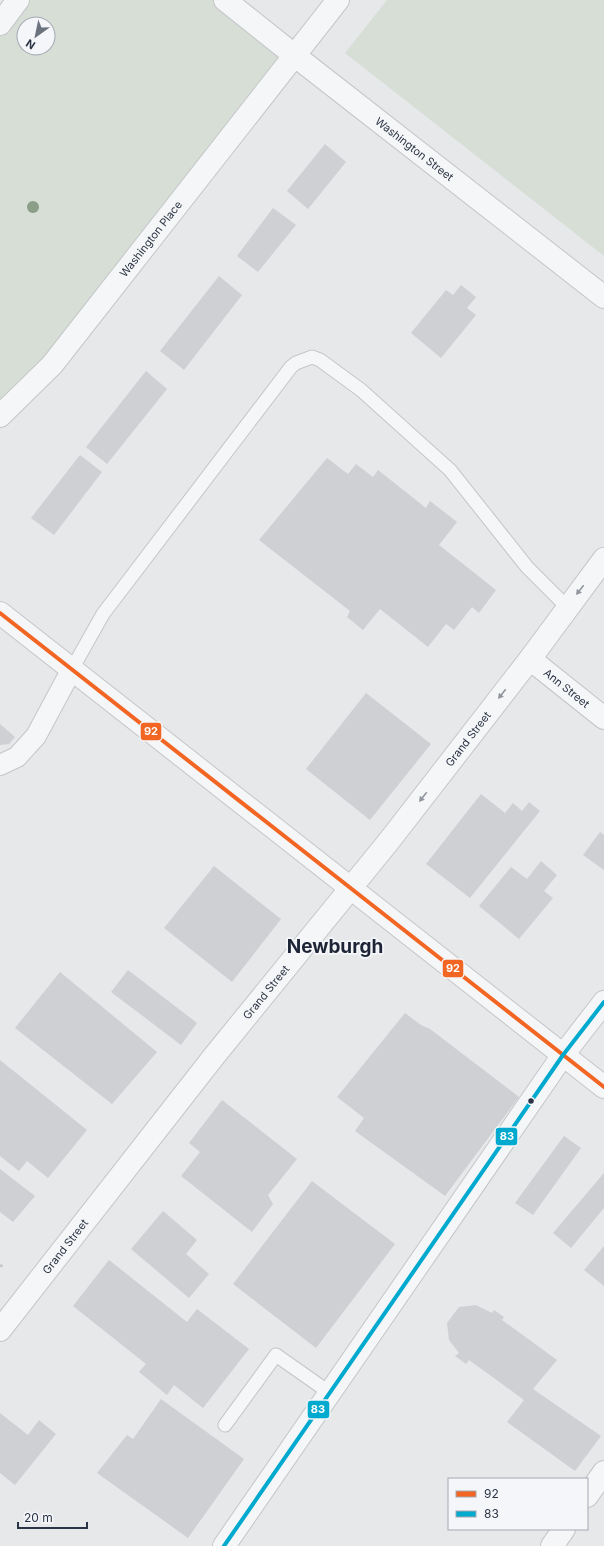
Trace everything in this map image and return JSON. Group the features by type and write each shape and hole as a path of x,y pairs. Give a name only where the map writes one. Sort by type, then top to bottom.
{"street":[{"path":"0,24 18,0"},
{"name":"Washington Street","path":"225,0 604,297"},
{"name":"Washington Place","path":"0,416 52,365 338,0"},
{"name":"Grand Street","path":"0,1330 210,1061 352,887 530,658 604,559"},
{"path":"0,613 352,887 604,1087"},
{"name":"Ann Street","path":"530,658 604,718"},
{"path":"0,765 18,757 36,736 72,669"},
{"path":"224,1546 563,1055 604,1002"},
{"path":"588,1495 604,1472"},
{"path":"552,1546 563,1530"}],"lane":[{"path":"72,669 103,614 286,373 296,362 312,357 320,360 361,390 450,470 527,567 567,607"},
{"path":"225,1425 276,1355 330,1393"}],"path":[{"path":"0,1265 4,1268"}],"shaded area":[{"path":"22,0 225,0 294,55 0,414 0,28"},
{"path":"387,0 604,0 604,256 345,53"}],"building":[{"path":"325,144 346,162 308,209 287,191"},
{"path":"273,208 296,225 258,272 237,256"},
{"path":"219,276 242,295 184,370 160,351"},
{"path":"461,285 476,297 467,308 476,315 441,358 411,333 446,290 453,295"},
{"path":"146,371 167,389 107,464 86,447"},
{"path":"80,455 102,472 54,535 31,518"},
{"path":"327,458 348,474 356,464 373,477 378,470 426,508 430,501 457,522 439,545 496,590 479,613 472,607 454,630 446,624 428,647 380,609 363,630 347,617 350,611 259,540"},
{"path":"366,693 431,744 370,820 306,769"},
{"path":"0,724 15,737 9,744 0,745"},
{"path":"481,794 505,813 513,803 522,811 529,802 540,811 470,898 426,864"},
{"path":"600,832 604,835 604,870 583,855"},
{"path":"541,861 557,875 544,891 553,898 519,939 479,906 511,867 527,879"},
{"path":"214,866 281,919 232,982 164,928"},
{"path":"128,970 197,1023 181,1045 111,992"},
{"path":"60,972 157,1052 112,1104 15,1028"},
{"path":"405,1013 421,1025 430,1029 519,1097 445,1196 355,1131 364,1118 337,1097"},
{"path":"0,1060 87,1130 48,1178 27,1161 19,1171 0,1156"},
{"path":"222,1100 297,1159 268,1195 273,1204 252,1232 181,1176 200,1152 189,1143"},
{"path":"564,1136 581,1148 533,1215 515,1203"},
{"path":"0,1169 35,1196 13,1222 0,1212"},
{"path":"604,1173 604,1208 571,1248 553,1233"},
{"path":"312,1181 395,1244 316,1348 233,1284"},
{"path":"163,1211 197,1240 186,1254 209,1274 189,1298 131,1249"},
{"path":"604,1246 604,1286 584,1270"},
{"path":"109,1260 187,1322 197,1309 249,1349 203,1408 174,1385 167,1395 139,1372 146,1364 73,1306"},
{"path":"476,1305 492,1313 494,1310 504,1317 502,1320 557,1360 533,1389 601,1436 575,1471 507,1422 524,1400 469,1360 466,1364 455,1356 459,1353 449,1340 447,1323 459,1307"},
{"path":"161,1399 244,1459 188,1538 97,1473 127,1435 133,1439"},
{"path":"0,1413 28,1435 39,1420 56,1434 15,1485 0,1473"}],"transit line":[{"name":"92","path":"0,613 604,1087"},
{"name":"83","path":"224,1546 563,1055 604,1002"}],"district":[{"name":"Newburgh","path":"335,946"}]}
